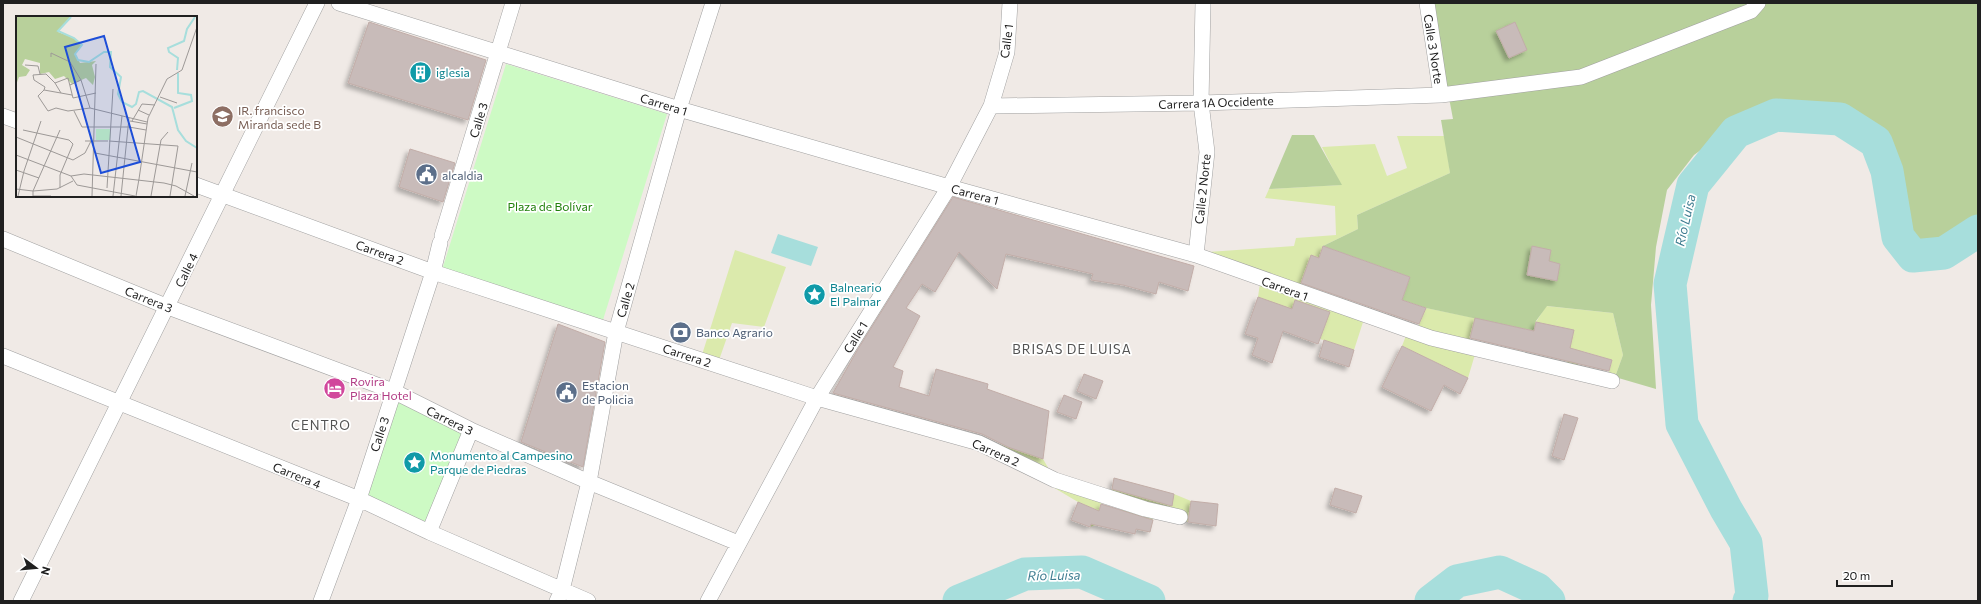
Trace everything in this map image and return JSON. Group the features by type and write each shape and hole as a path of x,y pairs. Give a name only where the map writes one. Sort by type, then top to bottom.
{"street":[{"name":"Calle 4","path":"21,601 168,307 317,3"},
{"name":"Carrera 1","path":"339,3 679,109 1196,256 1431,338 1612,381"},
{"name":"Calle 3","path":"321,601 359,499 433,272 441,239 513,3"},
{"name":"Calle 2","path":"560,596 589,482 616,332 679,109 713,3"},
{"name":"Calle 1","path":"708,601 817,398 949,187 991,106 1007,52 1010,3"},
{"name":"Calle 2 Norte","path":"1196,256 1207,152 1201,103 1203,3"},
{"name":"Calle 3 Norte","path":"1427,3 1441,95"},
{"name":"Carrera 1A Occidente","path":"991,106 1201,103 1441,95 1581,77 1750,6"},
{"path":"3,116 16,121"},
{"name":"Carrera 2","path":"197,185 433,272 817,398 979,443 1055,480 1145,510 1180,517"},
{"name":"Carrera 3","path":"3,239 168,307 393,391 471,430 589,482 738,543"},
{"name":"Carrera 4","path":"3,356 359,499 560,596 588,601"},
{"path":"430,532 471,430"}],"green space":[{"path":"1433,3 1978,3 1978,226 1942,250 1916,250 1903,234 1891,168 1877,138 1841,112 1777,108 1731,128 1694,155 1667,190 1656,247 1651,305 1656,389 1615,377 1623,355 1613,313 1547,306 1536,321 1534,331 1426,308 1402,300 1410,277 1323,246 1358,229 1357,215 1450,173 1441,120 1453,119 1450,103 1444,91"},
{"name":"Plaza de Bolívar","path":"506,64 667,114 603,320 442,270"},
{"path":"1292,135 1314,135 1342,185 1269,189"},
{"path":"1397,136 1445,136 1450,173 1357,215 1358,229 1323,246 1319,258 1311,256 1300,286 1208,252 1294,246 1296,238 1336,235 1335,206 1265,198 1269,189 1341,185 1322,147 1375,144 1387,176 1407,168"},
{"path":"735,250 786,267 764,327 732,323 718,363 701,358"},
{"path":"1260,283 1364,319 1354,350 1320,339 1326,322 1258,297"},
{"path":"1546,306 1613,313 1623,355 1615,377 1608,376 1612,360 1582,351 1577,368 1566,364 1574,330 1536,322"},
{"path":"1426,308 1475,318 1469,342 1417,329"},
{"path":"1407,333 1476,351 1468,378 1402,346"},
{"path":"395,401 465,433 428,525 365,496"},
{"path":"978,437 1043,459 1053,476"},
{"path":"1002,457 1111,494 1114,478 1174,494 1191,501 1188,522 1154,516 1150,532 1122,526 1119,522 1122,508 1101,503 1096,525 1090,527 1096,510 1078,502"}],"water":[{"path":"778,234 818,247 811,266 771,253"}],"building":[{"name":"iglesia","path":"369,22 486,60 468,120 348,83"},
{"path":"1515,22 1527,50 1509,58 1496,31"},
{"name":"alcaldia","path":"410,149 455,163 443,202 399,187"},
{"path":"953,197 1194,266 1188,291 1159,282 1156,294 1123,285 1091,280 1093,274 1006,254 997,289 959,252 935,292 922,284 906,308 920,316 893,367 903,371 899,387 929,396 936,369 988,384 987,389 1049,411 1043,459 1008,447 982,434 833,393 858,349"},
{"path":"1323,246 1410,277 1402,300 1426,308 1419,324 1301,283 1311,255 1319,258"},
{"path":"1532,246 1551,250 1549,261 1560,264 1557,281 1527,275"},
{"path":"1258,297 1292,309 1295,300 1330,312 1318,344 1283,331 1272,363 1252,355 1258,338 1245,334"},
{"path":"1475,318 1534,331 1536,322 1574,330 1570,348 1612,360 1609,371 1470,338"},
{"name":"Estacion de Policia","path":"558,324 605,342 583,467 521,442"},
{"path":"1324,340 1354,350 1349,367 1319,357"},
{"path":"1402,346 1468,378 1460,394 1444,385 1431,411 1382,387"},
{"path":"1084,374 1103,381 1096,399 1077,391"},
{"path":"1064,395 1082,402 1076,419 1057,412"},
{"path":"1564,414 1578,418 1564,460 1552,456"},
{"path":"1114,478 1174,494 1172,506 1112,489"},
{"path":"1335,488 1362,496 1356,513 1330,505"},
{"path":"1191,501 1218,504 1216,526 1188,522"},
{"path":"1078,502 1099,511 1101,504 1153,520 1150,532 1136,529 1135,534 1091,524 1090,527 1071,520"}],"waterway":[{"name":"Río Luisa","path":"1749,601 1752,596 1746,543 1726,509 1682,424 1670,284 1693,185 1736,132 1776,115 1840,119 1876,142 1887,171 1898,237 1913,256 1944,253 1978,231"},
{"name":"Río Luisa","path":"959,601 1025,574 1082,572 1149,601"},
{"name":"Río Luisa","path":"1431,601 1457,581 1500,572 1537,589 1549,601"}],"place":[{"name":"iglesia","path":"420,72"},
{"name":"IR. francisco Miranda sede B","path":"222,117"},
{"name":"alcaldia","path":"427,175"},
{"name":"Balneario El Palmar","path":"815,294"},
{"name":"Banco Agrario","path":"680,332"},
{"name":"Rovira Plaza Hotel","path":"335,388"},
{"name":"Estacion de Policia","path":"566,392"},
{"name":"Monumento al Campesino Parque de Piedras","path":"415,462"}],"district":[{"name":"BRISAS DE LUISA","path":"1072,349"},
{"name":"CENTRO","path":"321,425"}]}
